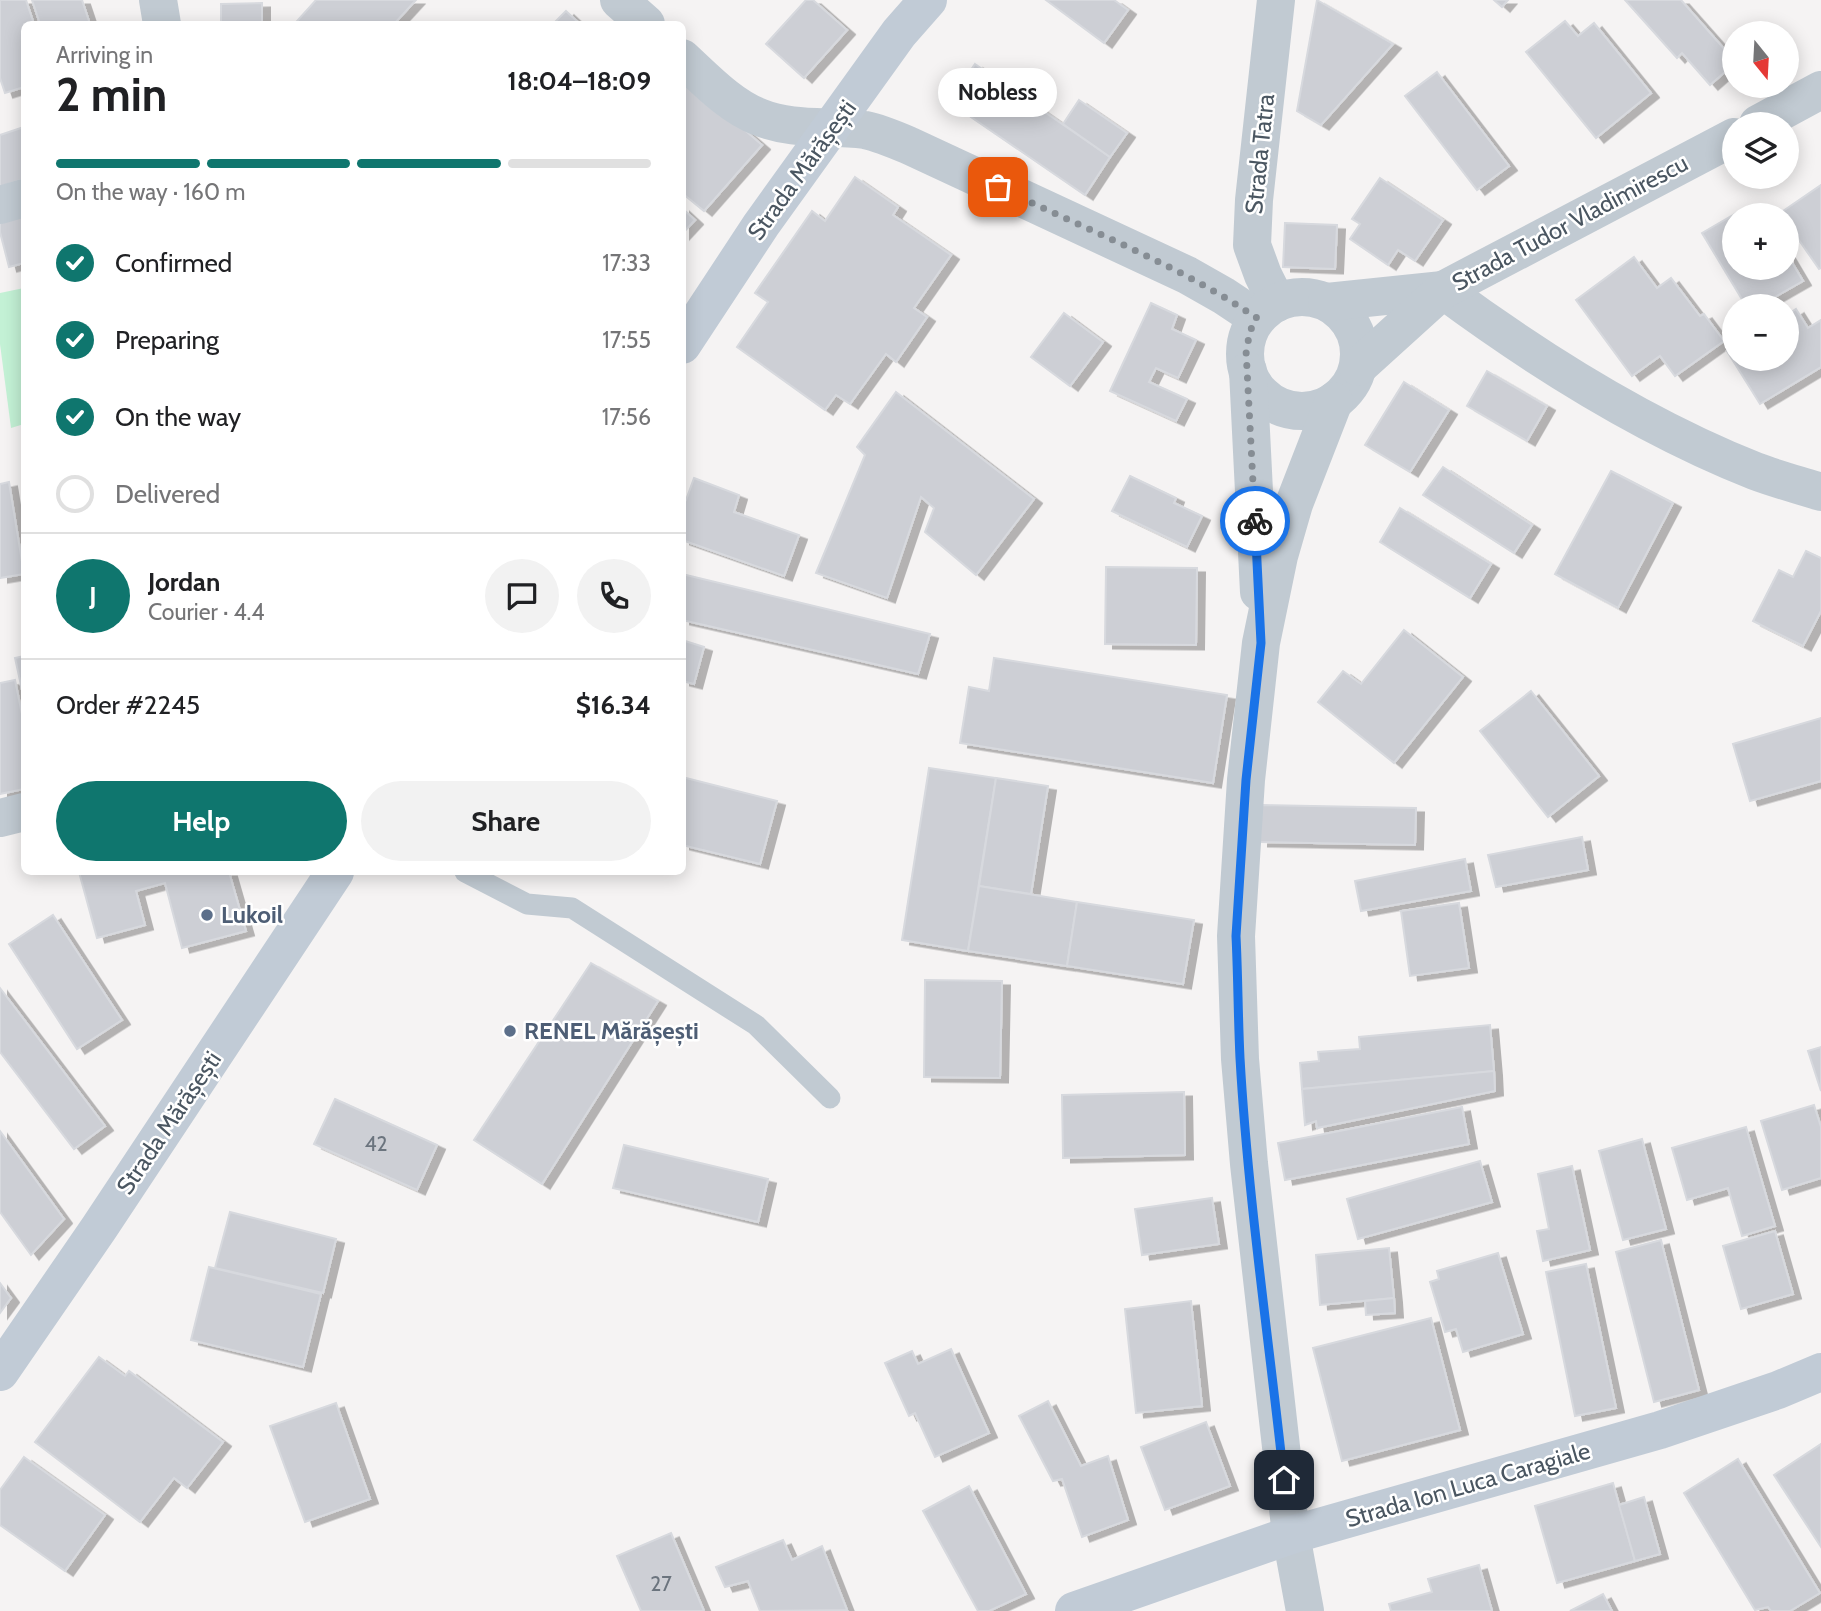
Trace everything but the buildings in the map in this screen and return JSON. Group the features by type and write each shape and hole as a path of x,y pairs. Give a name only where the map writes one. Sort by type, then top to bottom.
{"main road":[{"name":"Strada Mărășești","path":"686,339 761,225 899,33 928,0"},
{"name":"Strada Mărășești","path":"0,1371 107,1216 333,875"},
{"name":"Strada Ion Luca Caragiale","path":"1074,1611 1291,1535 1660,1430 1778,1390 1821,1372"}],"street":[{"path":"158,0 162,21"},
{"path":"619,0 643,21"},
{"name":"Strada Tatra","path":"1267,310 1263,275 1252,245 1276,0"},
{"path":"686,61 736,104 757,117 793,127 833,127 868,131 910,146 1187,275 1224,296 1267,310"},
{"path":"1780,112 1821,90"},
{"name":"Strada Tudor Vladimirescu","path":"1358,367 1443,290 1722,143"},
{"path":"0,205 21,199"},
{"path":"1443,290 1511,340 1627,409 1756,471 1821,492"},
{"name":"Strada Tudor Vladimirescu","path":"1327,302 1443,290"},
{"path":"1248,371 1256,387 1268,400 1283,408 1301,411 1319,409 1334,401 1350,386 1358,367 1359,347 1354,329 1343,313 1327,302 1294,297 1267,310 1251,329 1246,350 1261,643"},
{"path":"1305,1611 1291,1535 1249,1164 1240,1045 1236,936 1246,780 1261,643 1279,556 1294,504 1334,401"},
{"path":"0,818 21,813"}],"lane":[{"path":"471,875 527,904 572,908 756,1025 830,1098"}],"green space":[{"path":"21,289 21,425 11,428 0,344 0,293"}],"way so far":[{"path":"998,187 1187,275 1257,318 1246,350 1255,521"}],"place":[{"name":"Nobless","path":"998,187"},
{"name":"Lukoil","path":"207,915"},
{"name":"RENEL Mărășești","path":"510,1031"}],"route":[{"path":"1255,521 1261,643 1246,780 1236,936 1240,1059 1249,1164 1284,1480"}]}
